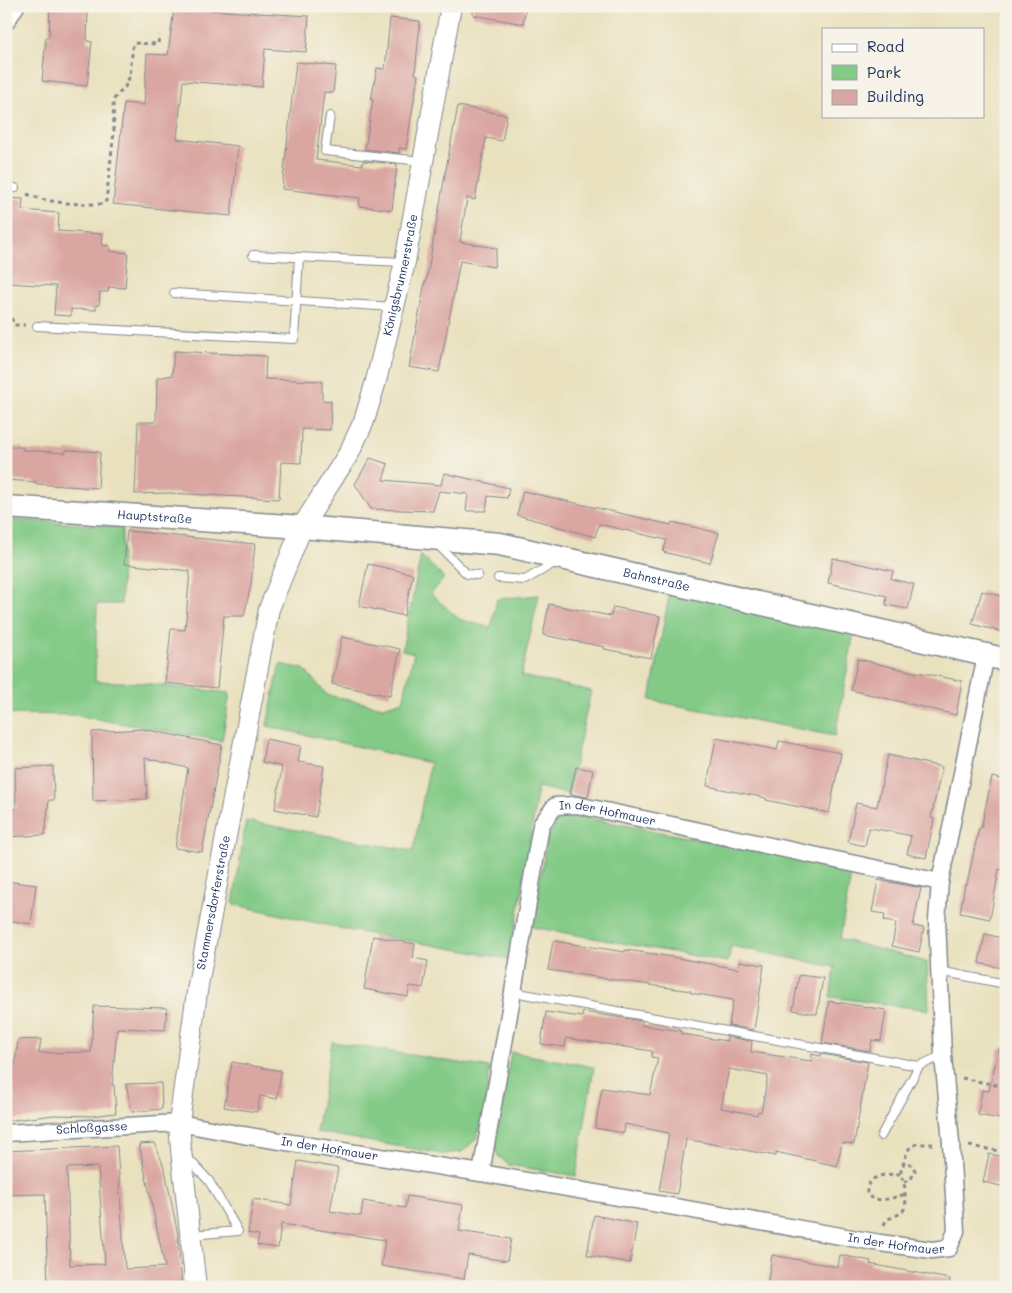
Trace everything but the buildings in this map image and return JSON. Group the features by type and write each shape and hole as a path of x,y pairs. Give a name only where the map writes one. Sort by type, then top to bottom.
{"main road":[{"name":"Hauptstraße","path":"6,507 302,527"},
{"name":"Bahnstraße","path":"302,527 500,544 996,657"}],"street":[{"path":"6,22 16,6"},
{"name":"Königsbrunnerstraße","path":"302,527 349,453 364,420 376,381 404,262 451,6"},
{"name":"Stammersdorferstraße","path":"196,1287 179,1123 198,985 270,609 302,527"},
{"name":"In der Hofmauer","path":"179,1123 481,1173 880,1243 932,1250 949,1248 956,1231 951,1143 944,1075 939,971 937,920 940,882 996,657"},
{"name":"In der Hofmauer","path":"481,1173 541,825 555,806 576,806 940,882"},
{"name":"Schloßgasse","path":"6,1133 179,1123"}],"lane":[{"path":"330,116 325,151 423,161"},
{"path":"6,187 16,188"},
{"path":"253,255 404,262"},
{"path":"37,326 294,339 299,257"},
{"path":"174,293 394,307"},
{"path":"431,538 467,574 478,575"},
{"path":"498,578 525,580 562,558"},
{"path":"939,971 1006,984"},
{"path":"513,992 919,1066 943,1055"},
{"path":"882,1136 919,1066"},
{"path":"181,1150 209,1181 238,1232 190,1235"}],"path":[{"path":"16,188 24,194 35,198 70,203 104,204 106,201 114,132 113,100 125,87 130,76 133,43 158,44 159,35"},
{"path":"6,303 14,325"},
{"path":"944,1075 1006,1087"},
{"path":"880,1243 886,1220 897,1216 907,1204 904,1182 900,1174 907,1152 911,1146 951,1143 1006,1152"},
{"path":"904,1182 911,1179 915,1171 913,1165 905,1162"},
{"path":"900,1174 875,1177 869,1182 866,1189 867,1195 877,1200 906,1194"}],"green space":[{"path":"6,519 122,527 121,604 97,604 95,681 142,683 230,693 222,741 73,715 6,714"},
{"path":"421,555 444,578 431,594 459,619 491,628 497,599 539,595 521,676 591,691 568,794 538,787 510,959 348,930 233,904 246,821 413,851 430,763 267,726 280,664 304,669 327,695 383,707 403,701 414,653 402,650"},
{"path":"670,590 854,633 835,736 650,700"},
{"path":"564,816 578,816 852,869 840,939 927,962 929,1010 830,997 835,967 731,946 728,962 532,927 549,827 556,819"},
{"path":"332,1042 490,1068 484,1118 476,1139 462,1152 442,1154 316,1132"},
{"path":"511,1052 594,1067 576,1176 509,1165 498,1156 495,1145"}]}
